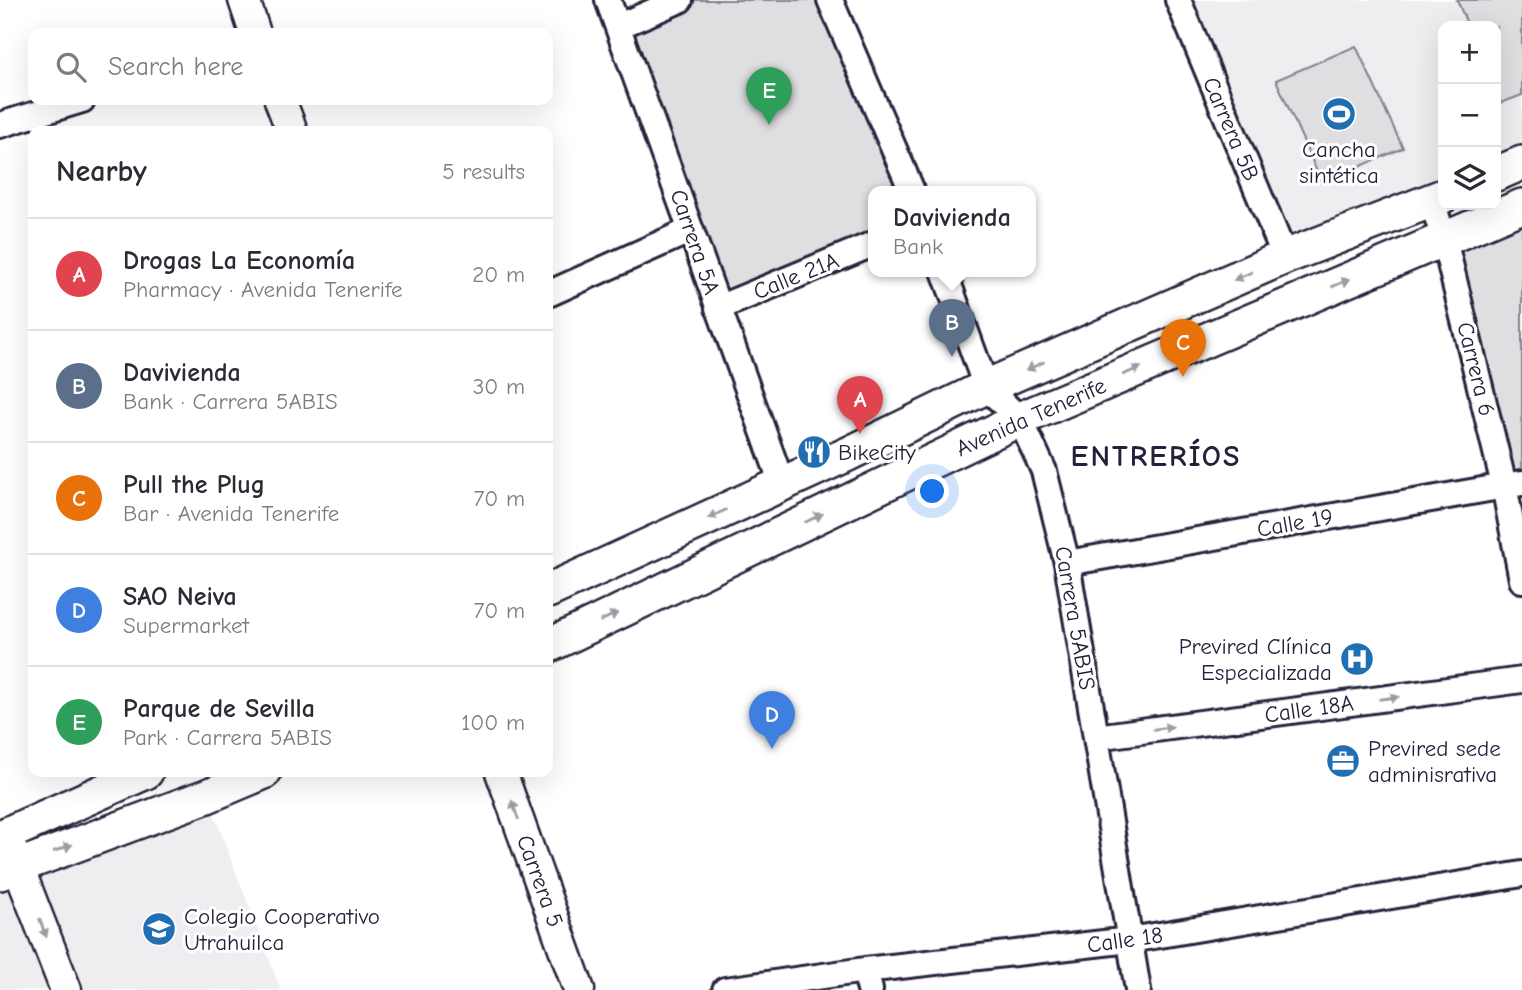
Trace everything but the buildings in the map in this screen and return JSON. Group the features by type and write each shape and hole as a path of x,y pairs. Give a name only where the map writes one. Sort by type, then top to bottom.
{"main road":[{"path":"1501,172 1522,163"},
{"name":"Avenida Tenerife","path":"553,589 986,387 1285,257 1438,198"},
{"name":"Avenida Tenerife","path":"553,644 1020,419 1522,206"},
{"path":"2,830 133,777"},
{"path":"9,869 252,777"}],"street":[{"path":"244,0 254,28"},
{"name":"Carrera 5A","path":"608,0 782,484"},
{"path":"619,26 680,0"},
{"path":"830,0 910,186"},
{"name":"Carrera 5B","path":"1178,0 1285,257"},
{"path":"0,125 66,105"},
{"path":"282,105 290,126"},
{"name":"Carrera 6","path":"1440,210 1444,239 1513,484 1522,580"},
{"path":"553,292 691,230"},
{"name":"Calle 21A","path":"718,308 868,246"},
{"name":"Carrera 5ABIS","path":"946,277 986,387 1020,419 1044,471 1067,563 1138,990"},
{"name":"Calle 19","path":"1067,563 1513,484"},
{"name":"Calle 18A","path":"1096,737 1522,680"},
{"name":"Carrera 5","path":"503,777 579,990"},
{"path":"2,830 9,869 66,990"},
{"name":"Calle 18","path":"725,990 868,980 1130,940 1522,874"}],"shaded area":[{"path":"680,0 830,0 910,186 868,186 868,246 718,308 619,26"},
{"path":"1178,0 1522,0 1522,162 1501,170 1501,21 1438,21 1438,195 1285,257"},
{"path":"1457,0 1522,0 1522,95 1501,103 1501,21 1466,21"},
{"name":"Cancha sintética","path":"1356,46 1403,148 1322,183 1276,80"},
{"path":"1522,206 1522,483 1504,485 1444,239"},
{"name":"Colegio Cooperativo Utrahuilca","path":"207,796 281,990 83,990 37,867"},
{"path":"18,865 66,990 0,990 0,873"}],"place":[{"name":"Cancha sintética","path":"1339,114"},
{"name":"Parque de Sevilla","path":"769,125"},
{"name":"Davivienda","path":"952,357"},
{"name":"Pull the Plug","path":"1183,377"},
{"name":"Drogas La Economía","path":"860,434"},
{"name":"BikeCity","path":"814,452"},
{"name":"Previred Clínica Especializada","path":"1357,659"},
{"name":"SAO Neiva","path":"772,749"},
{"name":"Previred sede adminisrativa","path":"1343,761"},
{"name":"Colegio Cooperativo Utrahuilca","path":"159,929"}],"district":[{"name":"ENTRERÍOS","path":"1156,456"}]}
